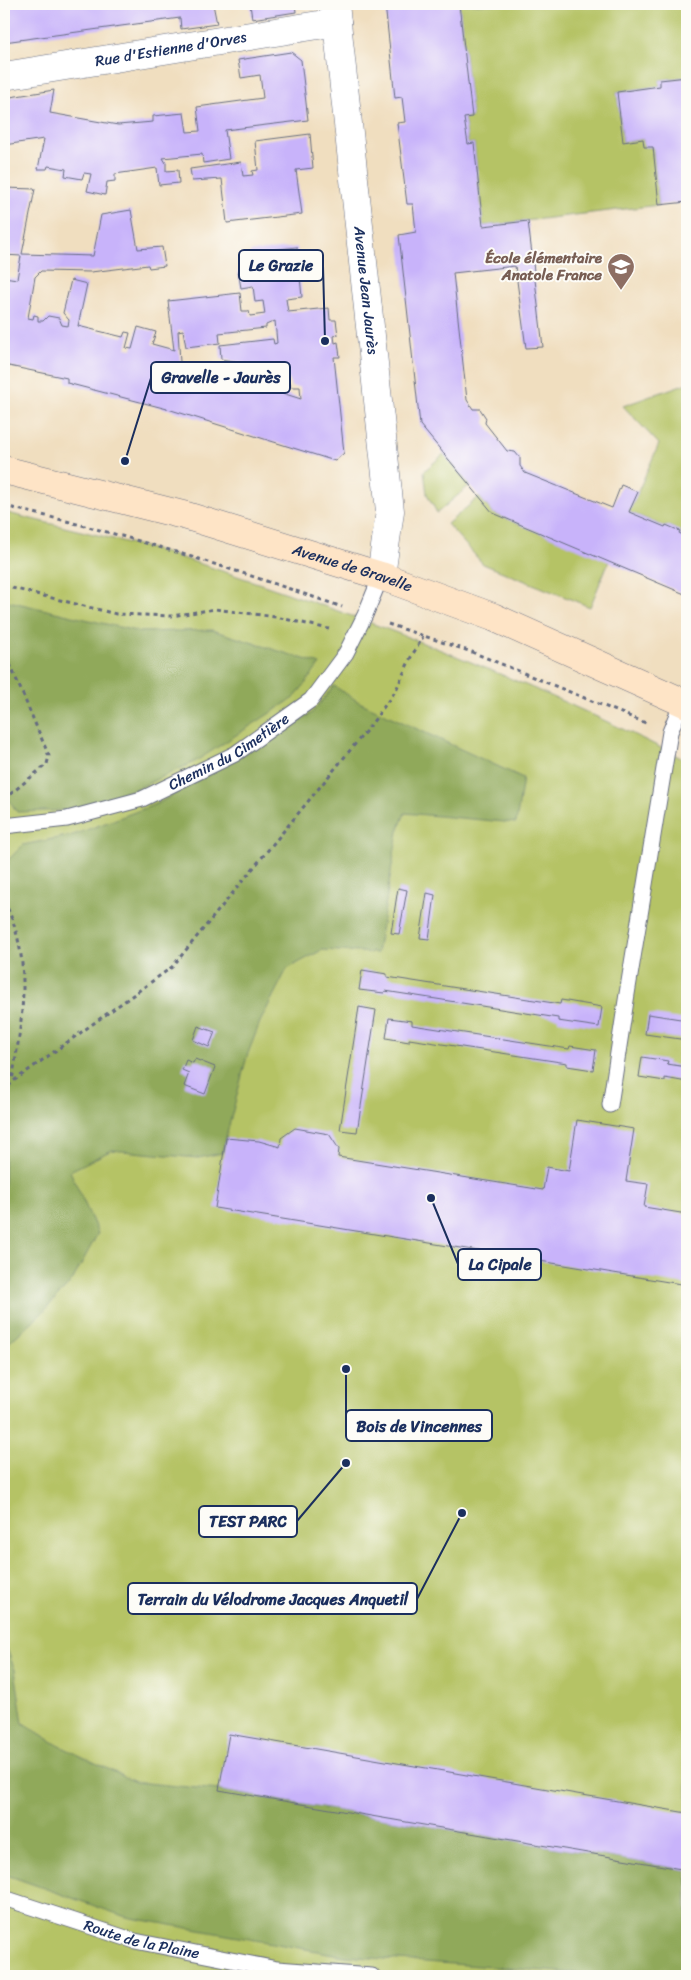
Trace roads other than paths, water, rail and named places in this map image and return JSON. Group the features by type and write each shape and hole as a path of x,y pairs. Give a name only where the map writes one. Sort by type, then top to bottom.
{"street":[{"name":"Rue d'Estienne d'Orves","path":"4,76 336,13"},
{"name":"Avenue Jean Jaurès","path":"336,13 390,511 381,576"},
{"name":"Avenue de Gravelle","path":"4,470 187,516 381,576 494,617 685,703"}],"lane":[{"name":"Chemin du Cimetière","path":"4,826 68,819 142,799 235,754 311,700 346,653 365,615 381,576"},
{"path":"610,1105 626,994 670,732 685,703"},
{"name":"Route de la Plaine","path":"4,1898 135,1941 277,1969 372,1976"}],"place":[{"name":"École élémentaire Anatole France","path":"621,291"},
{"name":"Le Grazie","path":"325,341"},
{"name":"Gravelle - Jaurès","path":"125,461"},
{"name":"La Cipale","path":"431,1198"},
{"name":"Bois de Vincennes","path":"346,1369"},
{"name":"TEST PARC","path":"346,1463"},
{"name":"Terrain du Vélodrome Jacques Anquetil","path":"462,1513"}]}
